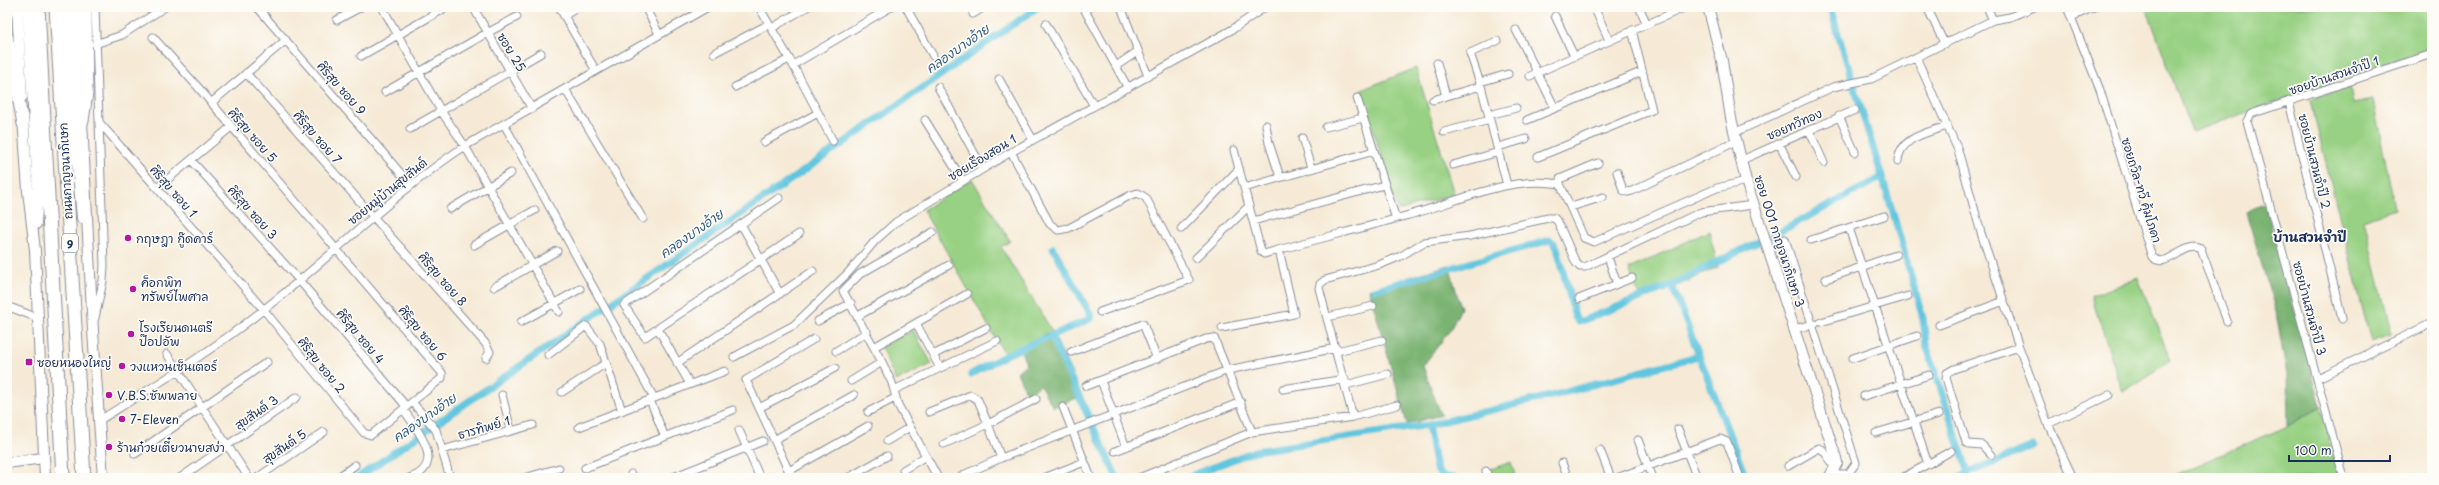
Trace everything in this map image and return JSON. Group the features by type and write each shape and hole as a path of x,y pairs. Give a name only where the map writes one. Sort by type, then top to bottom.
{"highway":[{"name":"ถนนกาญจนาภิเษก","path":"38,7 63,478"},
{"name":"ถนนกาญจนาภิเษก","path":"56,7 84,478"}],"main road":[{"path":"17,7 23,124 28,191 35,250 45,478"},
{"path":"27,7 38,188 35,250"},
{"path":"67,7 74,128 81,212 88,250"},
{"path":"76,7 83,121 88,250 103,478"},
{"path":"83,121 87,93 86,7"},
{"name":"ซอย 001 กาญจนาภิเษก 3","path":"1708,7 1722,61 1746,181 1836,458 1832,473"},
{"path":"7,36 23,124"},
{"path":"7,463 44,458"}],"street":[{"path":"93,331 103,281 104,266 95,44 95,7"},
{"path":"95,44 122,35 165,7"},
{"name":"ศิริสุข ซอย 9","path":"257,7 410,184"},
{"path":"337,20 361,7"},
{"path":"382,7 441,111 465,146 559,312"},
{"path":"361,56 447,7"},
{"name":"ซอย 25","path":"473,7 532,109"},
{"path":"559,7 596,71"},
{"path":"564,16 578,7"},
{"path":"645,7 659,34"},
{"name":"ซอยหมู่บ้านสุขสันต์","path":"100,420 178,372 264,310 410,184 465,146 708,7"},
{"path":"759,7 793,65 833,141"},
{"path":"714,53 807,7"},
{"path":"793,65 891,7"},
{"path":"906,7 933,56"},
{"path":"973,14 984,7"},
{"path":"1083,7 1128,88"},
{"path":"1121,7 1137,52 1148,76"},
{"name":"ซอยเรืองสอน 1","path":"734,357 794,325 848,274 890,226 1011,152 1233,29 1265,7"},
{"path":"1594,7 1609,40"},
{"path":"1639,7 1647,24"},
{"path":"1927,7 1944,43"},
{"path":"1987,7 1993,20"},
{"path":"1617,172 1623,190 1627,192 1833,87 1872,79 1993,20 2010,18 2034,7"},
{"name":"ซอยถวิล-ทวี คุ้มโภคา","path":"2067,7 2100,90 2152,257 2156,261 2162,262 2192,247 2201,249 2227,321"},
{"path":"2071,17 2094,7"},
{"path":"1530,76 1683,8"},
{"path":"1555,16 1574,56"},
{"path":"385,92 420,73 487,32 517,17"},
{"path":"1046,24 1094,106"},
{"path":"1516,30 1554,108"},
{"path":"1538,157 1652,110 1641,72 1632,30"},
{"name":"ศิริสุข ซอย 5","path":"153,37 336,247"},
{"path":"211,103 246,72 286,40"},
{"path":"1497,41 1470,53 1490,118 1507,185"},
{"path":"1116,66 1137,52"},
{"path":"410,129 541,53"},
{"name":"ซอยบ้านสวนจำปี 1","path":"2247,121 2251,114 2432,54"},
{"path":"1916,57 1963,163 1981,233 2019,347 2048,424 2073,478"},
{"path":"735,87 789,58"},
{"path":"1437,63 1446,96"},
{"name":"ศิริสุข ซอย 7","path":"246,72 373,216"},
{"path":"1527,120 1641,72"},
{"path":"1433,100 1508,74"},
{"path":"999,79 1033,140"},
{"path":"938,87 983,169"},
{"path":"565,89 643,218"},
{"path":"1357,98 1396,219"},
{"name":"ซอยบ้านสวนจำปี 2","path":"2289,102 2342,319"},
{"path":"1444,132 1490,118 1516,108"},
{"name":"ซอยทวีทอง","path":"1742,160 1855,110"},
{"path":"764,142 818,113"},
{"path":"1839,116 1855,152"},
{"path":"1326,127 1363,118"},
{"path":"925,120 963,181"},
{"name":"ซอยบ้านสวนจำปี 3","path":"2247,121 2344,478"},
{"name":"ศิริสุข ซอย 1","path":"99,122 264,310"},
{"path":"504,124 652,399 664,436"},
{"path":"1266,125 1269,143 1280,177"},
{"path":"1898,162 1899,153 1906,142 1947,126"},
{"path":"157,188 231,127"},
{"path":"1809,130 1824,163"},
{"path":"1302,138 1311,168"},
{"path":"1453,165 1526,139"},
{"path":"1779,143 1796,177"},
{"path":"1234,150 1262,253 1264,254 1396,219 1507,185 1525,182 1560,184"},
{"path":"1244,188 1374,150"},
{"path":"1011,152 1050,224 1058,230 1069,228 1138,193 1146,198 1189,280 1100,312"},
{"name":"ศิริสุข ซอย 3","path":"191,160 299,280"},
{"path":"1598,163 1563,176 1560,184 1584,238 1589,242 1594,242 1717,188 1746,181"},
{"path":"1180,229 1239,168"},
{"path":"450,209 510,173"},
{"path":"1253,221 1384,185"},
{"path":"1571,207 1603,197"},
{"path":"779,198 624,305 646,337 798,234"},
{"path":"1353,417 1320,288 1321,282 1379,265 1401,256 1424,242 1441,238 1470,236 1554,218 1558,222 1576,263 1580,267 1585,267 1701,212 1753,205"},
{"path":"1196,258 1249,206"},
{"path":"474,245 535,210"},
{"name":"ศิริสุข ซอย 8","path":"373,216 485,344 490,352 486,358"},
{"path":"1811,240 1884,216"},
{"path":"741,224 780,294"},
{"path":"1849,228 1928,464"},
{"path":"933,232 860,274 843,292 851,303 867,332 894,390 895,398 938,478"},
{"path":"1785,239 1816,324 1856,463 1848,474 1832,473 1823,450 1819,448 1788,466"},
{"name":"ศิริสุข ซอย 6","path":"336,247 442,372 442,378 371,435 364,433"},
{"path":"1222,328 1294,314 1280,250"},
{"path":"494,287 557,251"},
{"path":"1826,279 1896,255"},
{"path":"1608,257 1618,284"},
{"path":"858,316 949,265"},
{"path":"677,363 813,271"},
{"path":"1578,299 1632,278"},
{"name":"ศิริสุข ซอย 4","path":"299,280 407,406"},
{"path":"521,322 580,289"},
{"path":"874,347 967,294"},
{"path":"1794,329 1875,307 1908,296"},
{"path":"1939,325 2004,301"},
{"path":"818,322 851,303"},
{"path":"1328,317 1373,306"},
{"path":"7,310 12,308 38,318"},
{"name":"ศิริสุข ซอย 2","path":"264,310 364,433"},
{"path":"916,323 940,368"},
{"path":"2318,378 2432,323"},
{"path":"1070,352 1143,324 1157,359"},
{"path":"548,355 586,326 600,344 622,411"},
{"path":"933,355 986,328"},
{"path":"658,329 690,384"},
{"path":"836,351 867,332"},
{"path":"1853,358 1917,336"},
{"path":"792,478 746,383 747,378 814,338"},
{"path":"1086,386 1211,338 1216,340 1252,432"},
{"path":"894,390 997,340"},
{"path":"961,476 1001,458 1228,370 1382,340"},
{"path":"1991,455 1982,445 1968,444 1966,442 1946,378 1947,373 1954,369 2019,347"},
{"path":"167,354 249,478"},
{"path":"136,454 267,362"},
{"path":"851,381 882,362"},
{"path":"562,392 606,363"},
{"path":"759,408 835,368"},
{"path":"579,427 725,371"},
{"path":"1284,389 1345,382 1388,374"},
{"path":"1864,396 1929,375"},
{"path":"1100,381 1126,447"},
{"path":"502,395 511,430"},
{"path":"774,440 854,395"},
{"path":"929,412 971,395 978,400 1001,458"},
{"path":"2048,424 2109,396"},
{"name":"สุขสันต์ 3","path":"180,478 228,446 296,397"},
{"path":"868,412 895,398"},
{"path":"944,444 988,424 1036,399"},
{"path":"1115,451 1241,402"},
{"path":"1140,478 1252,432 1353,417 1397,405"},
{"path":"407,406 426,417 436,430 450,478"},
{"path":"407,406 412,422 422,437 429,459 428,466 419,475 409,478"},
{"path":"1063,407 1091,478"},
{"path":"585,468 734,410"},
{"path":"1876,433 1939,414"},
{"name":"ธารทิพย์ 1","path":"442,450 533,425"},
{"path":"789,471 868,426"},
{"path":"886,441 910,426"},
{"path":"1678,429 1697,478"},
{"path":"739,430 760,478"},
{"name":"สุขสันต์ 5","path":"257,478 324,432"},
{"path":"1617,478 1724,439 1740,478"},
{"path":"1638,440 1653,478"},
{"path":"671,478 763,442"},
{"path":"1600,450 1611,478"},
{"path":"1902,478 1951,451"},
{"path":"848,478 887,456"},
{"path":"903,470 926,456"},
{"path":"1044,478 1084,462"},
{"path":"1562,463 1568,478"},
{"path":"337,478 355,465"},
{"path":"524,478 559,468"}],"green space":[{"path":"2146,7 2431,7 2432,47 2192,132"},
{"path":"1416,68 1454,194 1398,211 1361,90"},
{"path":"2350,87 2353,104 2373,100 2395,208 2363,219 2392,335 2371,342 2310,100"},
{"path":"972,179 1010,241 1001,247 1052,331 1005,355 923,210"},
{"path":"2265,203 2321,406 2288,426 2287,375 2276,312 2246,212"},
{"path":"1709,231 1718,267 1664,292 1639,295 1629,269"},
{"path":"1449,265 1461,308 1450,330 1423,366 1441,415 1407,424 1369,289"},
{"path":"2138,278 2171,361 2123,392 2091,296"},
{"path":"913,330 932,364 896,381 881,347"},
{"path":"1052,331 1082,396 1053,407 1040,385 1027,395 1017,372 1026,364 1020,348"},
{"path":"2321,406 2338,478 2167,478 2288,426"},
{"path":"1511,462 1516,478 1488,478 1486,471"}],"waterway":[{"name":"คลองบางอ้าย","path":"357,478 818,161 1038,7"},
{"path":"1830,7 1893,213 1923,318 1926,344 1968,472"},
{"path":"1772,236 1882,177"},
{"path":"1374,290 1550,240 1557,248 1575,317 1579,322 1665,288 1760,241"},
{"path":"971,374 1010,353 1090,319 1091,315 1053,248"},
{"path":"1672,285 1746,478"},
{"path":"1051,336 1117,478"},
{"path":"1185,478 1255,451 1428,425 1555,395 1698,356"},
{"path":"1428,425 1436,468 1441,476 1454,478"},
{"path":"1957,478 2033,446"}],"place":[{"name":"กฤษฎา กู๊ดคาร์","path":"128,238"},
{"name":"ค็อกพิท ทรัพย์ไพศาล","path":"133,289"},
{"name":"โรงเรียนดนตรี ป๊อปอัพ","path":"131,334"},
{"name":"ซอยหนองใหญ่","path":"29,362"},
{"name":"วงแหวนเซ็นเตอร์","path":"122,366"},
{"name":"V.B.S.ซัพพลาย","path":"109,395"},
{"name":"7-Eleven","path":"122,419"},
{"name":"ร้านก๋วยเตี๋ยวนายสง่า","path":"109,447"}],"district":[{"name":"บ้านสวนจำปี","path":"2310,236"}]}
